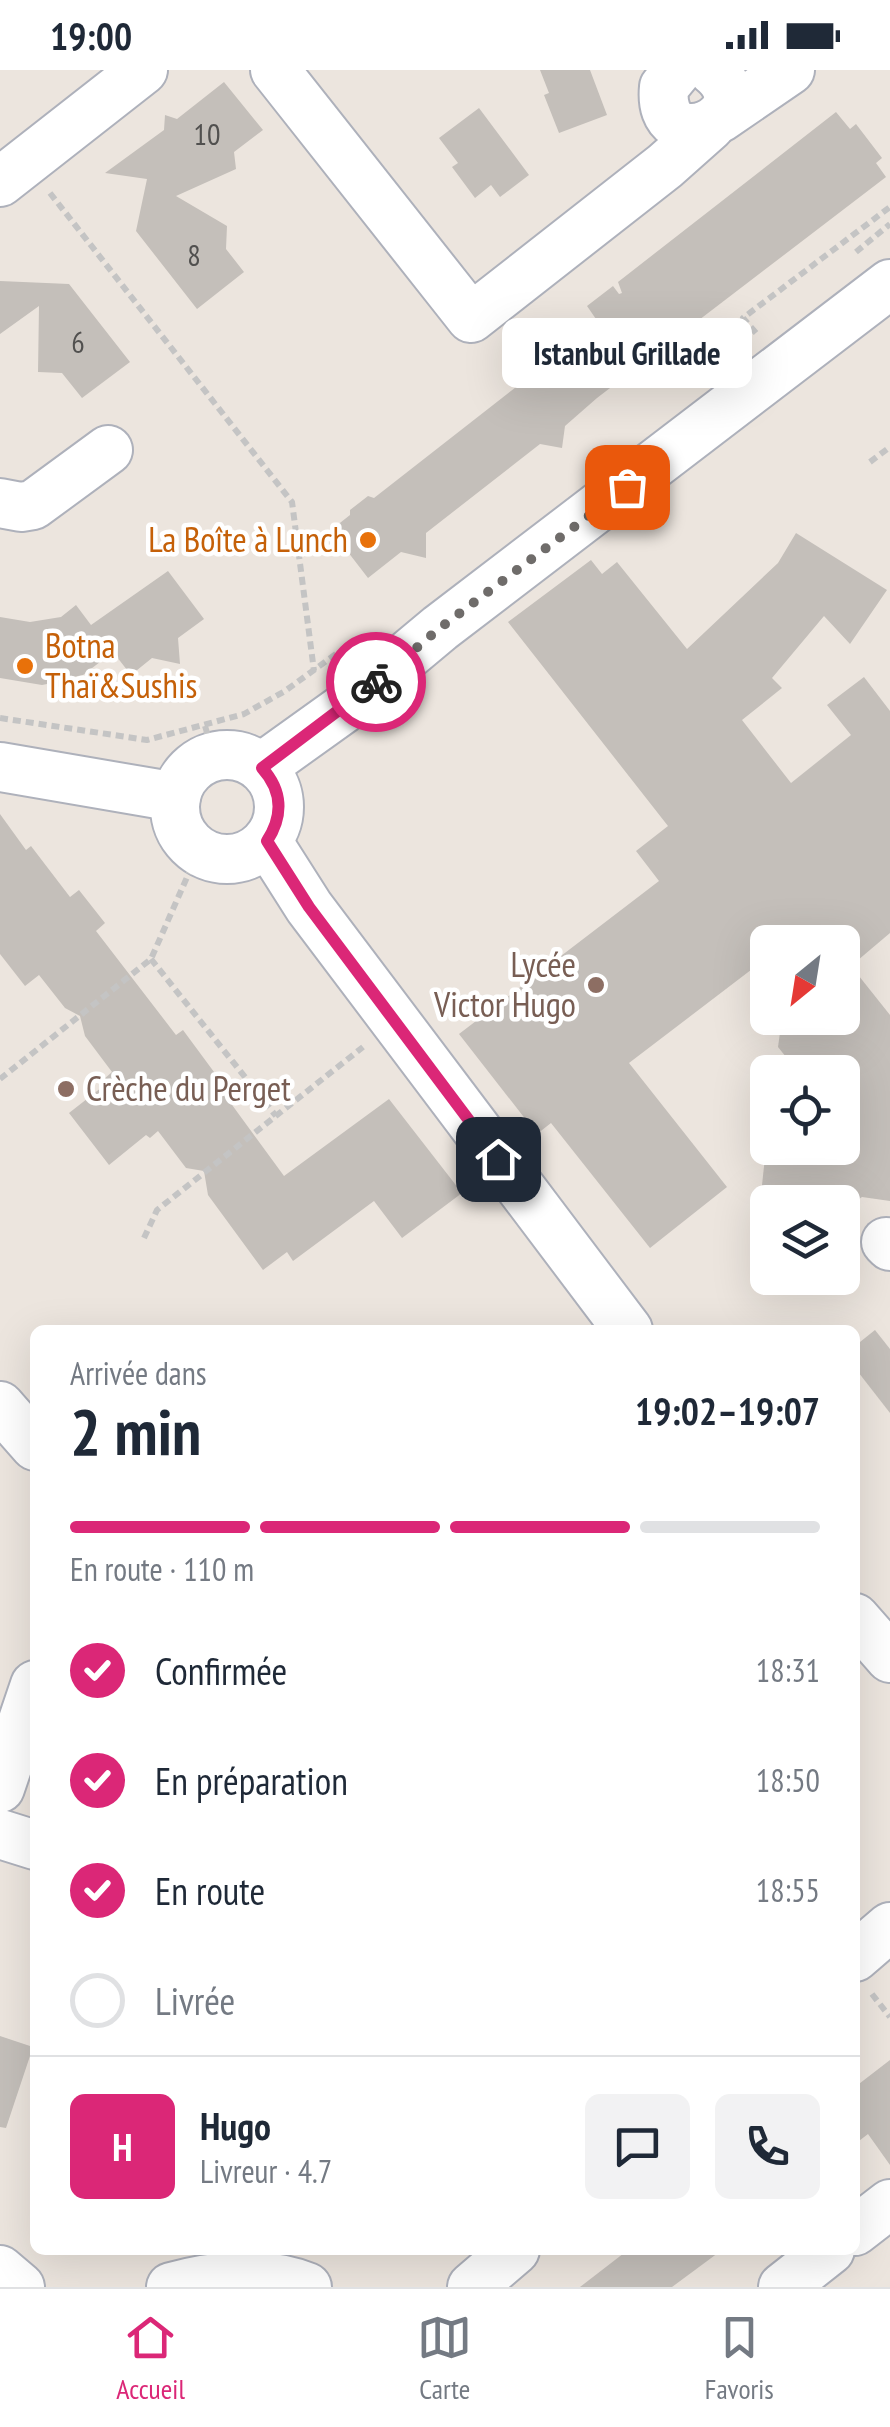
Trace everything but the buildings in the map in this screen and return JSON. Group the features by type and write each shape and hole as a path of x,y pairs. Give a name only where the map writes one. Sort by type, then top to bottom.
{"street":[{"path":"13,172 143,70"},
{"path":"275,70 472,318 715,122 790,70"},
{"path":"685,70 664,86 666,111 685,128 715,122"},
{"path":"262,768 890,284"},
{"path":"0,503 34,505 108,450"},
{"path":"209,741 262,768 271,778 280,803 279,816 267,841 258,850 235,859 210,856 199,850 177,822 176,797 209,741"},
{"path":"0,767 176,797"},
{"path":"267,841 309,907 624,1325"},
{"path":"0,1406 30,1440"},
{"path":"860,1624 890,1658"},
{"path":"0,1788 10,1727 30,1693"},
{"path":"0,1834 30,1843"},
{"path":"860,1953 890,1927"},
{"path":"860,2227 890,2204"},
{"path":"472,2287 509,2255"},
{"path":"783,2287 824,2255"},
{"path":"0,2270 20,2287"},
{"path":"171,2287 203,2278 242,2276 307,2287"}],"path":[{"path":"13,172 292,502 314,672"},
{"path":"845,261 890,224"},
{"path":"756,334 771,322"},
{"path":"870,462 890,446"},
{"path":"0,718 147,740 209,741 344,648"},
{"path":"0,1079 151,959 199,850"},
{"path":"151,959 276,1116"},
{"path":"144,1238 157,1210 368,1044"}],"way so far":[{"path":"376,682 440,628 627,487"}],"place":[{"name":"Istanbul Grillade","path":"627,487"},
{"name":"La Boîte à Lunch","path":"368,540"},
{"name":"Botna Thaï&Sushis","path":"25,666"},
{"name":"Lycée Victor Hugo","path":"596,985"},
{"name":"Crèche du Perget","path":"66,1089"}],"route":[{"path":"376,682 262,768 271,778 280,803 279,816 267,841 309,907 498,1159"}]}
